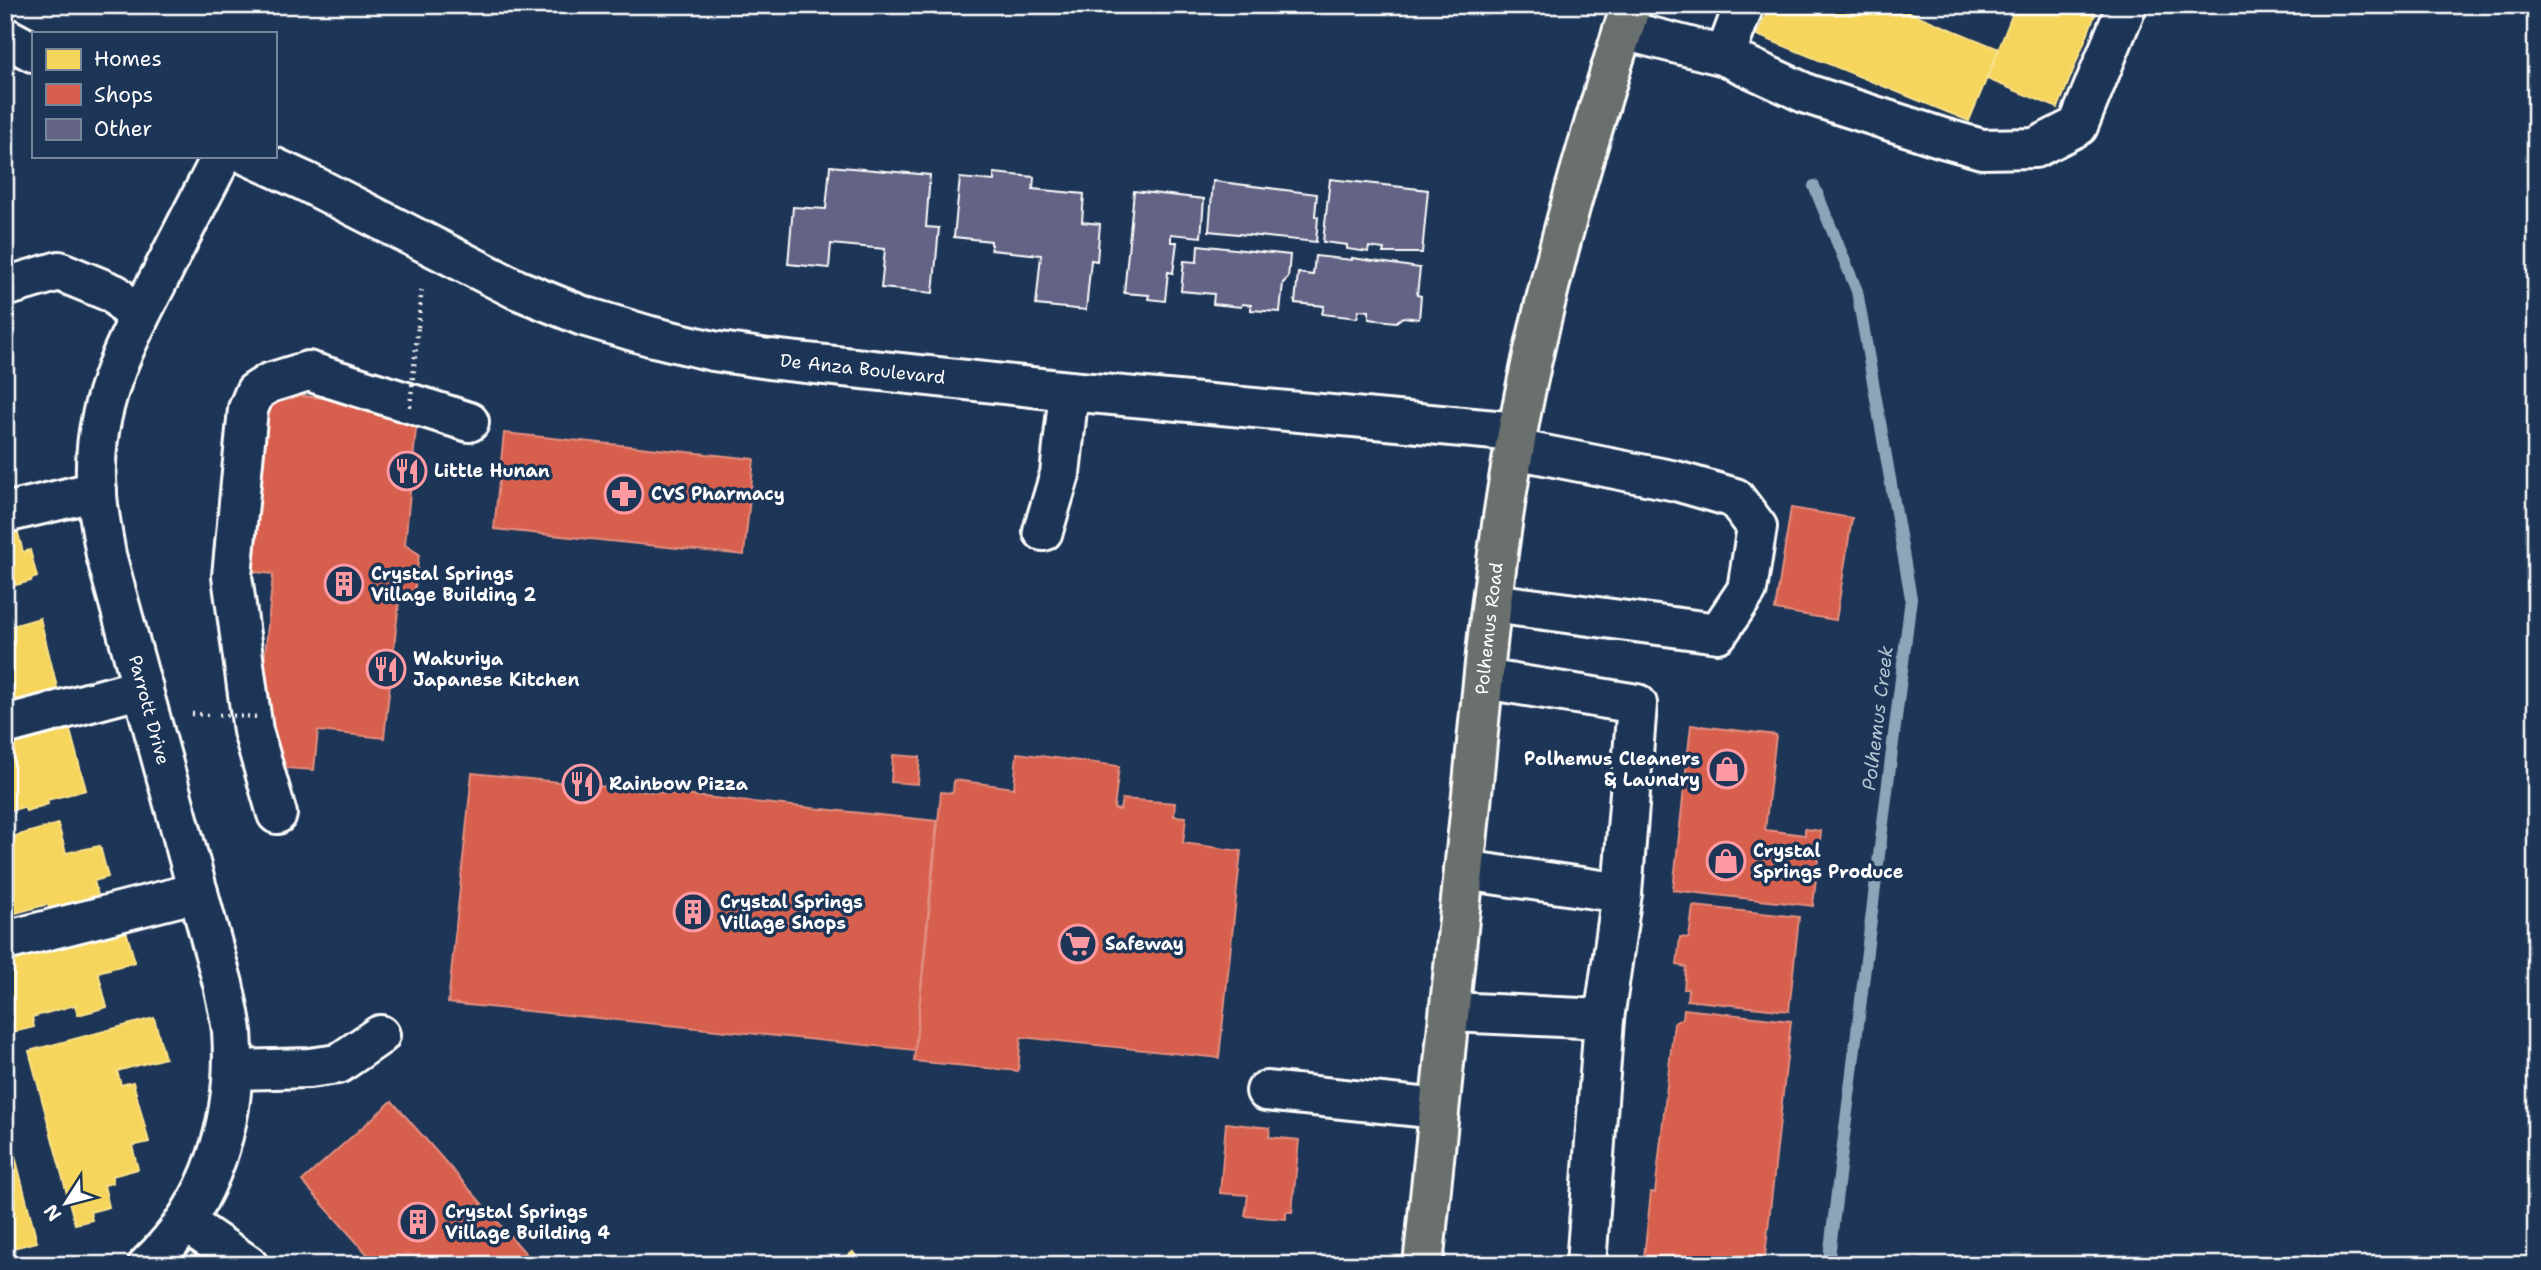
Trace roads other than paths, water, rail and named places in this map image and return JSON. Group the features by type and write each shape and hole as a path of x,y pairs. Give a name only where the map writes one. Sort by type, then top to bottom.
{"main road":[{"name":"Polhemus Road","path":"1423,1265 1492,603 1515,441 1567,217 1627,17"}],"street":[{"path":"1725,56 1744,5"},
{"path":"1627,17 1725,56 1807,94 1942,138 1982,149 2035,149 2078,126 2127,5"},
{"path":"5,37 32,51"},
{"name":"Parrott Drive","path":"148,1265 186,1222 219,1154 230,1114 233,1070 231,1028 223,984 106,555 96,464 102,413 115,369 221,158"},
{"name":"De Anza Boulevard","path":"253,158 516,289 583,316 650,336 713,351 769,359 1515,441 1735,498 1757,527 1747,590 1718,633 1492,603"},
{"path":"5,287 59,271 115,294 138,320"},
{"path":"276,814 253,731 232,576 248,409 255,392 269,383 308,371 469,422"},
{"path":"1043,531 1057,489 1069,391"},
{"path":"5,513 97,491"},
{"path":"1484,679 1637,704 1622,893 1604,1019 1586,1265"},
{"path":"5,724 143,688"},
{"path":"1464,870 1622,893"},
{"path":"5,941 198,892"},
{"path":"1450,1012 1604,1019"},
{"path":"233,1070 309,1068 338,1064 380,1035"},
{"path":"1266,1091 1439,1109"},
{"path":"186,1222 248,1265"}],"waterway":[{"name":"Polhemus Creek","path":"1814,186 1857,291 1911,598 1828,1265"}],"place":[{"name":"Little Hunan","path":"407,471"},
{"name":"CVS Pharmacy","path":"624,494"},
{"name":"Crystal Springs Village Building 2","path":"344,584"},
{"name":"Wakuriya Japanese Kitchen","path":"386,669"},
{"name":"Polhemus Cleaners & Laundry","path":"1727,769"},
{"name":"Rainbow Pizza","path":"582,784"},
{"name":"Crystal Springs Produce","path":"1726,861"},
{"name":"Crystal Springs Village Shops","path":"693,912"},
{"name":"Safeway","path":"1078,944"},
{"name":"Crystal Springs Village Building 4","path":"418,1222"}]}
